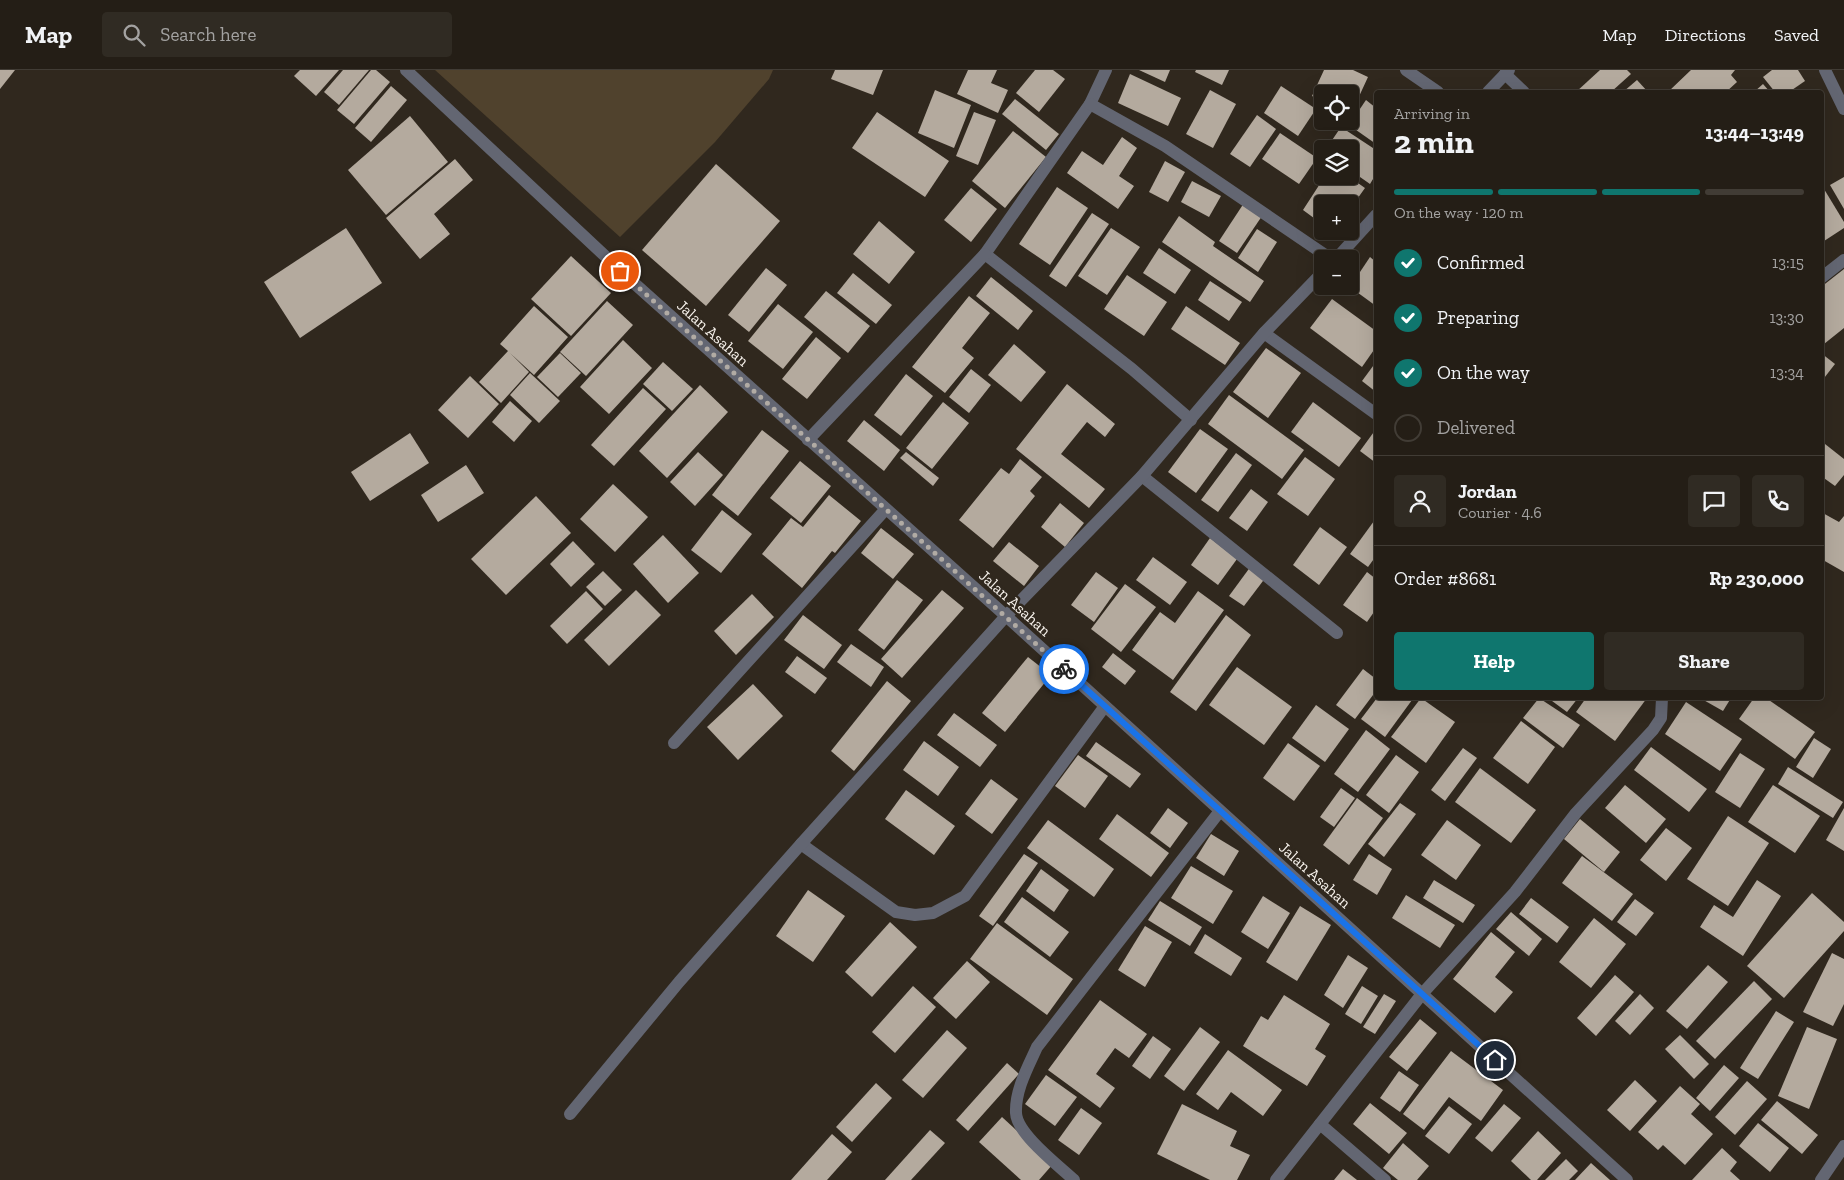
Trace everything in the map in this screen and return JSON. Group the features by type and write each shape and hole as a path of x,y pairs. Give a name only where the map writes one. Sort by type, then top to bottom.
{"street":[{"name":"Jalan Asahan","path":"406,70 635,284 885,510 1006,616 1627,1180"},
{"path":"808,440 985,254 1090,104 1106,70"},
{"path":"1406,70 1435,90"},
{"path":"1825,70 1844,109"},
{"path":"1490,90 1507,72 1522,90"},
{"path":"1090,104 1165,146 1318,250"},
{"path":"1344,250 1374,217"},
{"path":"985,254 1132,369 1190,420"},
{"path":"1824,276 1844,260"},
{"path":"570,1114 679,982 800,844 1006,616 1142,476 1264,333 1314,280"},
{"path":"1264,333 1374,413"},
{"path":"1142,476 1337,633"},
{"path":"674,743 885,510"},
{"path":"1276,1180 1422,994 1515,892 1576,813 1652,730 1660,718 1662,700"},
{"path":"800,844 896,912 915,915 934,913 965,896 1105,706"},
{"path":"1074,1180 1021,1130 1016,1114 1021,1084 1037,1047 1220,811"},
{"path":"1320,1124 1385,1180"},
{"path":"1821,1180 1844,1146"}],"shaded area":[{"path":"435,70 773,70 769,79 715,142 620,237"}],"building":[{"path":"0,70 15,70 0,89"},
{"path":"300,70 339,70 316,96 294,76"},
{"path":"343,70 369,70 339,105 324,92"},
{"path":"371,70 376,70 390,82 354,124 337,110"},
{"path":"835,70 883,70 873,95 831,79"},
{"path":"968,70 997,70 991,83 1008,90 998,113 957,94"},
{"path":"1035,70 1053,70 1065,79 1039,112 1016,93"},
{"path":"1139,70 1170,70 1165,82"},
{"path":"1196,70 1229,70 1222,85 1195,72"},
{"path":"1324,70 1353,70 1368,77 1359,96 1359,85 1317,85"},
{"path":"1600,70 1627,70 1631,74 1613,90 1578,90"},
{"path":"1691,70 1735,70 1731,75 1737,82 1728,90 1670,90"},
{"path":"1772,70 1798,70 1805,81 1792,90 1773,90 1763,77"},
{"path":"1130,74 1181,98 1168,126 1118,103"},
{"path":"1637,80 1646,90 1625,90"},
{"path":"1763,84 1768,90 1756,90"},
{"path":"391,86 407,100 371,142 355,128"},
{"path":"1281,86 1314,108 1314,112 1298,136 1264,113"},
{"path":"935,90 971,105 954,148 918,133"},
{"path":"1210,90 1236,104 1213,148 1186,134"},
{"path":"1015,99 1059,134 1046,150 1002,114"},
{"path":"1366,100 1374,106 1374,143 1356,130 1359,130 1359,110"},
{"path":"877,112 949,161 925,197 852,148"},
{"path":"974,112 996,120 978,165 956,156"},
{"path":"1257,115 1276,129 1250,167 1230,154"},
{"path":"410,116 448,162 386,215 348,170"},
{"path":"1339,130 1346,130 1374,149 1374,177 1370,184 1359,176 1359,140 1332,140"},
{"path":"1013,131 1046,157 1005,208 972,181"},
{"path":"1280,133 1314,156 1314,162 1299,184 1262,159"},
{"path":"1122,137 1137,148 1119,176 1134,186 1118,209 1067,173 1082,151 1103,165"},
{"path":"455,159 473,180 434,214 450,234 420,259 386,218"},
{"path":"1165,161 1185,172 1168,202 1149,192"},
{"path":"716,164 780,221 706,306 642,250"},
{"path":"1844,177 1844,209 1830,185"},
{"path":"1192,181 1221,196 1209,217 1181,202"},
{"path":"1359,184 1365,188 1359,196 1314,195 1314,218 1303,210 1319,185"},
{"path":"1057,187 1088,208 1050,265 1019,244"},
{"path":"971,188 997,209 971,242 944,220"},
{"path":"1824,189 1844,222 1844,228 1824,241"},
{"path":"1244,203 1262,216 1237,253 1219,241"},
{"path":"1092,213 1109,224 1066,287 1049,276"},
{"path":"1179,216 1215,242 1213,246 1264,281 1250,302 1162,242"},
{"path":"879,221 915,252 889,284 853,254"},
{"path":"346,228 382,283 300,338 264,282"},
{"path":"1111,228 1140,247 1107,295 1078,276"},
{"path":"1257,229 1277,242 1258,272 1238,258"},
{"path":"1159,248 1191,270 1175,294 1143,273"},
{"path":"571,256 611,293 571,336 531,299"},
{"path":"1370,257 1374,260 1374,305 1359,294 1359,274"},
{"path":"766,268 787,285 749,332 728,315"},
{"path":"1844,269 1844,328 1824,344 1824,285"},
{"path":"853,273 892,305 876,324 837,293"},
{"path":"1127,275 1167,302 1144,336 1104,309"},
{"path":"991,277 1033,311 1018,330 976,296"},
{"path":"1210,281 1242,302 1229,321 1198,300"},
{"path":"826,291 870,326 848,353 804,317"},
{"path":"969,296 990,313 962,348 974,358 945,393 912,367"},
{"path":"1332,299 1374,330 1374,350 1362,367 1310,328"},
{"path":"607,301 633,325 586,376 560,352"},
{"path":"778,304 813,332 783,369 748,341"},
{"path":"534,306 568,337 534,375 510,353 529,372 501,403 479,382 508,351 500,344"},
{"path":"1186,306 1240,343 1225,365 1171,329"},
{"path":"816,337 841,358 807,399 782,379"},
{"path":"623,340 652,368 609,414 580,387"},
{"path":"1014,344 1046,372 1021,402 988,375"},
{"path":"1266,348 1301,373 1268,418 1233,392"},
{"path":"560,353 581,373 558,397 537,377"},
{"path":"1824,355 1835,364 1824,378"},
{"path":"663,362 693,389 672,411 643,384"},
{"path":"1374,365 1374,390 1362,381"},
{"path":"971,369 991,385 969,413 949,397"},
{"path":"530,373 560,401 539,423 510,395"},
{"path":"906,374 933,396 901,436 874,415"},
{"path":"470,376 499,404 468,438 438,410"},
{"path":"1067,384 1115,424 1105,437 1087,422 1061,454 1105,489 1089,508 1016,449"},
{"path":"700,385 728,412 667,478 639,451"},
{"path":"643,388 666,409 614,466 591,445"},
{"path":"1229,395 1304,450 1282,479 1208,424"},
{"path":"510,401 532,421 514,442 492,422"},
{"path":"943,402 969,423 932,469 906,448"},
{"path":"1313,402 1361,438 1339,467 1291,432"},
{"path":"864,420 900,450 884,471 847,441"},
{"path":"1200,429 1228,449 1196,493 1168,472"},
{"path":"762,430 789,451 738,516 712,495"},
{"path":"1374,432 1374,462 1360,451"},
{"path":"410,433 429,463 370,501 351,472"},
{"path":"1825,444 1844,459 1844,475 1835,486 1824,478"},
{"path":"698,452 723,475 695,506 670,482"},
{"path":"906,452 939,478 933,486 900,458"},
{"path":"1236,453 1252,465 1218,512 1201,500"},
{"path":"1305,457 1335,479 1308,516 1277,494"},
{"path":"1020,459 1042,477 1030,491 1035,496 993,548 959,520 1001,468 1009,474"},
{"path":"800,461 831,486 801,523 770,498"},
{"path":"466,465 484,493 438,522 421,495"},
{"path":"613,484 648,517 615,552 580,519"},
{"path":"1251,489 1268,502 1247,531 1229,518"},
{"path":"829,495 861,521 835,553 832,551 802,588 762,554 791,518 803,527"},
{"path":"536,496 571,533 506,595 471,559"},
{"path":"1060,503 1084,523 1065,547 1041,527"},
{"path":"722,510 752,534 721,573 691,550"},
{"path":"1824,514 1839,522 1844,516 1844,572 1824,561"},
{"path":"1374,521 1374,559 1368,567 1350,554"},
{"path":"1320,527 1347,547 1319,585 1293,565"},
{"path":"881,528 914,554 893,579 861,553"},
{"path":"663,535 699,573 668,603 633,564"},
{"path":"1210,538 1237,559 1218,585 1191,565"},
{"path":"573,541 595,564 571,587 550,564"},
{"path":"1009,542 1039,566 1024,586 993,561"},
{"path":"1153,557 1187,582 1170,605 1136,580"},
{"path":"1251,566 1266,577 1244,606 1229,596"},
{"path":"603,571 622,590 605,606 586,587"},
{"path":"1096,572 1118,588 1094,622 1071,605"},
{"path":"1367,572 1374,577 1374,612 1367,622 1343,605"},
{"path":"897,580 923,600 884,650 858,630"},
{"path":"1125,584 1156,607 1121,652 1091,629"},
{"path":"636,590 661,615 609,666 584,640"},
{"path":"942,590 964,608 902,678 881,659"},
{"path":"586,591 603,609 567,644 550,626"},
{"path":"1198,591 1224,610 1173,680 1132,650 1160,612 1175,623"},
{"path":"752,594 774,617 736,655 714,631"},
{"path":"803,615 842,645 824,669 784,640"},
{"path":"1226,615 1251,635 1196,711 1170,692"},
{"path":"851,644 884,667 871,687 837,662"},
{"path":"1113,653 1136,671 1125,685 1102,667"},
{"path":"797,656 827,678 815,694 785,672"},
{"path":"1028,657 1051,675 1005,732 982,713"},
{"path":"1237,667 1292,707 1264,745 1209,705"},
{"path":"1363,669 1374,677 1374,694 1355,719 1336,705"},
{"path":"887,681 911,701 854,771 831,751"},
{"path":"753,684 783,716 738,760 707,727"},
{"path":"1375,700 1412,700 1385,737 1361,719"},
{"path":"1419,700 1424,700 1455,722 1426,763 1391,737"},
{"path":"1537,700 1542,700 1580,725 1563,748 1523,718"},
{"path":"1551,700 1576,700 1567,712"},
{"path":"1585,700 1646,700 1615,741 1576,712"},
{"path":"1704,700 1730,700 1723,711"},
{"path":"1753,700 1769,700 1815,732 1795,759 1739,719"},
{"path":"1686,702 1742,739 1720,771 1665,734"},
{"path":"1316,705 1349,729 1325,762 1292,738"},
{"path":"954,713 997,745 980,767 937,735"},
{"path":"1521,721 1555,747 1528,784 1493,758"},
{"path":"1366,730 1390,749 1358,792 1334,774"},
{"path":"1814,738 1831,749 1813,778 1796,767"},
{"path":"924,741 959,767 938,796 903,770"},
{"path":"1096,742 1141,774 1130,788 1086,756"},
{"path":"1288,743 1320,766 1294,801 1263,778"},
{"path":"1651,747 1707,789 1689,812 1634,770"},
{"path":"1463,748 1477,758 1445,801 1431,790"},
{"path":"1740,753 1765,769 1740,808 1715,792"},
{"path":"1078,755 1108,776 1085,808 1055,786"},
{"path":"1396,755 1419,772 1389,813 1366,795"},
{"path":"1788,767 1843,802 1833,818 1778,784"},
{"path":"1480,768 1536,810 1511,843 1455,802"},
{"path":"991,779 1018,799 992,834 965,814"},
{"path":"1625,785 1666,819 1646,843 1605,808"},
{"path":"1773,785 1820,816 1795,853 1748,822"},
{"path":"1341,788 1355,798 1334,827 1320,817"},
{"path":"906,790 955,826 934,855 885,819"},
{"path":"1357,798 1383,818 1349,865 1323,845"},
{"path":"1400,803 1416,814 1384,857 1368,844"},
{"path":"1168,808 1188,823 1170,848 1150,833"},
{"path":"1844,808 1844,851 1826,840"},
{"path":"1117,814 1169,853 1151,877 1099,839"},
{"path":"1728,816 1769,843 1728,906 1687,879"},
{"path":"1580,819 1620,852 1604,872 1564,839"},
{"path":"1048,820 1114,869 1094,897 1027,848"},
{"path":"1447,820 1481,845 1456,880 1421,855"},
{"path":"1666,828 1692,848 1666,881 1640,860"},
{"path":"1211,834 1239,851 1224,876 1196,858"},
{"path":"1024,854 1038,863 993,926 979,916"},
{"path":"1369,854 1392,869 1377,895 1353,880"},
{"path":"1582,856 1633,894 1612,921 1562,883"},
{"path":"1191,866 1233,891 1213,924 1171,898"},
{"path":"1041,869 1069,890 1054,912 1026,891"},
{"path":"1434,880 1475,905 1463,923 1423,898"},
{"path":"1757,880 1781,896 1743,956 1700,927 1714,905 1733,917"},
{"path":"808,890 845,916 813,962 776,936"},
{"path":"1812,893 1844,922 1844,931 1784,998 1747,966"},
{"path":"1406,895 1455,925 1440,948 1392,918"},
{"path":"1263,896 1290,913 1268,949 1241,932"},
{"path":"1022,897 1069,932 1050,957 1004,922"},
{"path":"1531,898 1569,927 1557,943 1519,914"},
{"path":"1635,899 1654,913 1636,936 1617,922"},
{"path":"1160,901 1202,927 1190,946 1148,920"},
{"path":"1300,906 1331,925 1297,981 1266,962"},
{"path":"1511,912 1542,939 1529,956 1496,929"},
{"path":"1594,918 1626,944 1591,988 1559,962"},
{"path":"890,922 917,947 872,997 845,972"},
{"path":"997,923 1073,979 1047,1015 970,959"},
{"path":"1145,926 1172,942 1145,987 1118,970"},
{"path":"1491,932 1515,952 1495,977 1513,992 1495,1013 1453,979"},
{"path":"1205,934 1242,958 1231,976 1194,953"},
{"path":"1832,953 1844,959 1844,1004 1833,1026 1803,1012"},
{"path":"1348,955 1368,968 1343,1008 1324,995"},
{"path":"967,961 990,982 956,1019 933,998"},
{"path":"1708,965 1728,982 1687,1029 1666,1011"},
{"path":"1615,975 1634,992 1596,1036 1577,1018"},
{"path":"1754,981 1772,999 1715,1059 1696,1041"},
{"path":"913,986 936,1007 895,1053 872,1032"},
{"path":"1362,986 1378,996 1361,1024 1345,1014"},
{"path":"1384,994 1396,1001 1375,1034 1363,1027"},
{"path":"1640,994 1654,1008 1630,1035 1615,1021"},
{"path":"1284,995 1330,1024 1315,1049 1326,1056 1307,1086 1243,1046 1261,1016 1268,1020"},
{"path":"1100,1000 1147,1034 1129,1058 1115,1048 1096,1074 1115,1088 1100,1108 1048,1070"},
{"path":"1776,1011 1794,1022 1758,1079 1740,1068"},
{"path":"1420,1019 1437,1033 1407,1071 1389,1057"},
{"path":"1200,1027 1220,1042 1184,1091 1164,1076"},
{"path":"1807,1027 1837,1039 1809,1109 1778,1096"},
{"path":"947,1030 967,1048 923,1098 902,1080"},
{"path":"1680,1035 1709,1064 1694,1079 1665,1049"},
{"path":"1153,1036 1171,1049 1150,1079 1132,1066"},
{"path":"1228,1050 1282,1090 1263,1116 1231,1092 1218,1110 1196,1094"},
{"path":"1451,1051 1503,1090 1481,1121 1449,1097 1424,1130 1403,1114"},
{"path":"1007,1063 1019,1074 968,1131 956,1120"},
{"path":"1724,1065 1739,1078 1710,1111 1696,1098"},
{"path":"1399,1071 1419,1085 1400,1112 1380,1098"},
{"path":"1046,1075 1077,1097 1055,1126 1025,1104"},
{"path":"1635,1080 1657,1101 1630,1131 1607,1110"},
{"path":"1747,1081 1767,1099 1735,1135 1715,1117"},
{"path":"876,1083 892,1098 852,1142 836,1127"},
{"path":"1680,1086 1700,1104 1691,1114 1713,1134 1685,1165 1663,1145 1658,1150 1638,1132"},
{"path":"1777,1101 1818,1135 1802,1154 1761,1120"},
{"path":"1370,1103 1407,1133 1389,1154 1353,1124"},
{"path":"1182,1104 1237,1131 1230,1146 1250,1155 1237,1180 1210,1180 1157,1154"},
{"path":"1504,1104 1521,1118 1492,1152 1475,1138"},
{"path":"1449,1106 1472,1124 1449,1154 1425,1136"},
{"path":"1081,1108 1102,1123 1079,1155 1058,1140"},
{"path":"1002,1117 1053,1164 1039,1180 1021,1180 979,1142"},
{"path":"1758,1123 1789,1148 1770,1172 1739,1146"},
{"path":"930,1130 945,1143 911,1180 885,1180"},
{"path":"1538,1131 1561,1153 1537,1180 1531,1180 1511,1161"},
{"path":"832,1134 852,1152 827,1180 791,1180"},
{"path":"1403,1143 1429,1166 1417,1180 1398,1180 1383,1168"},
{"path":"1722,1148 1737,1162 1730,1171 1740,1180 1692,1180"},
{"path":"1566,1159 1578,1171 1569,1180 1545,1180"},
{"path":"1591,1163 1610,1180 1575,1180"},
{"path":"1343,1169 1357,1180 1334,1180"}],"way so far":[{"path":"620,271 1064,669"}],"route":[{"path":"1064,669 1495,1060"}]}
